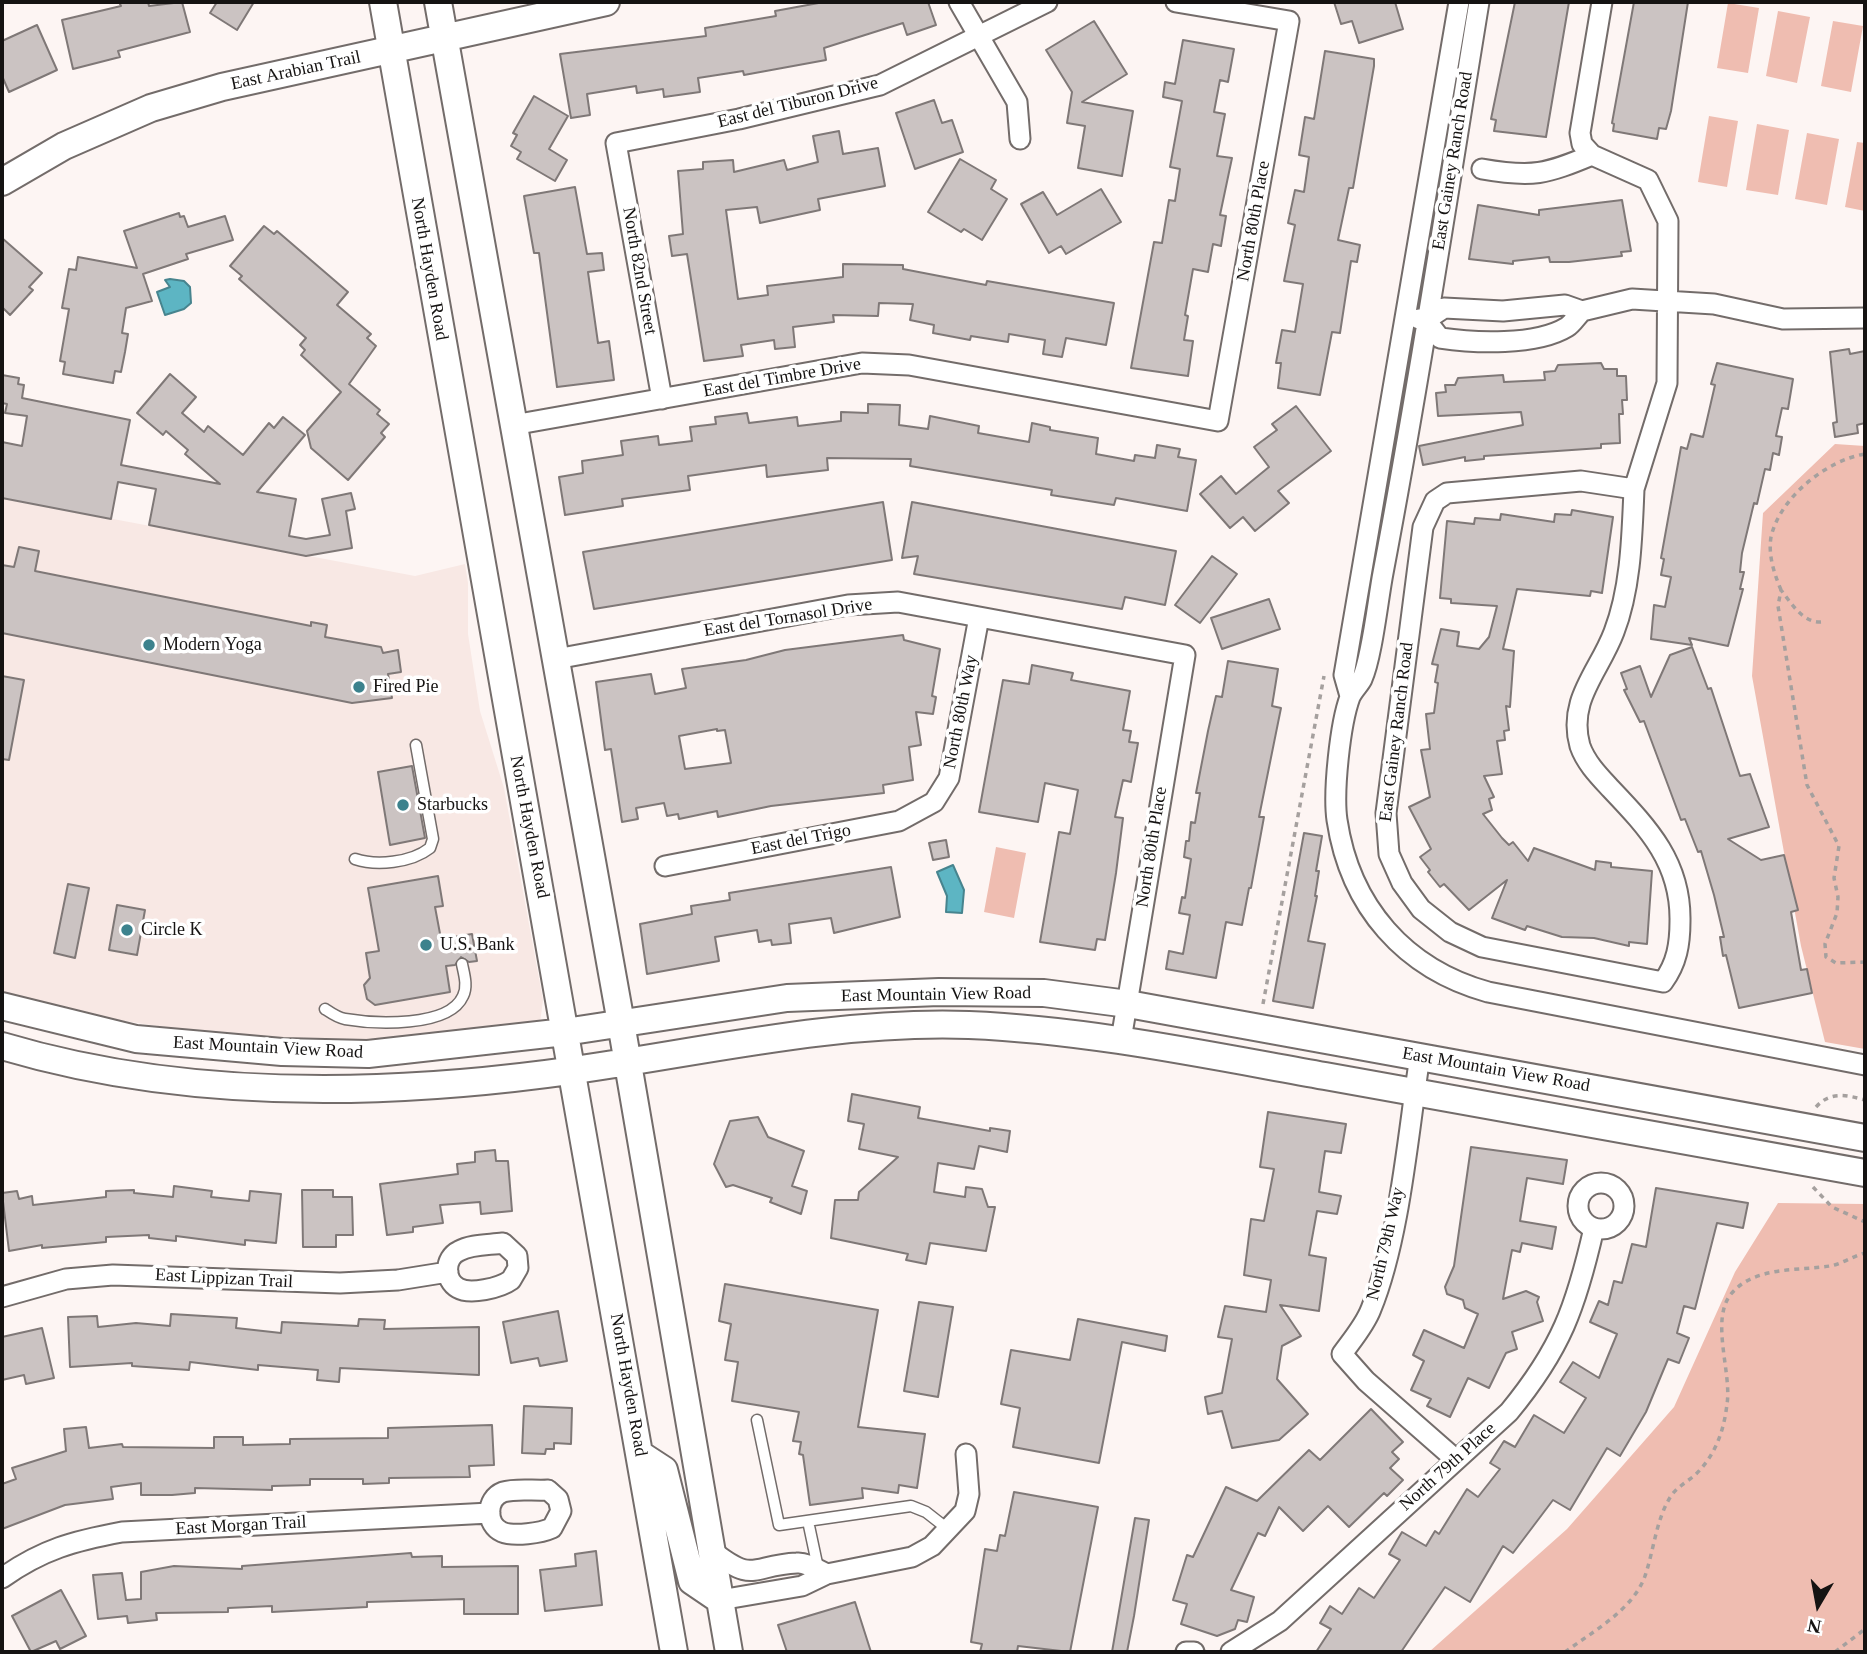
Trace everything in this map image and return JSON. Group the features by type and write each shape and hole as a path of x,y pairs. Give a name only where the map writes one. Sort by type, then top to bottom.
{"main road":[{"name":"North Hayden Road","path":"383,2 674,1652"},
{"path":"438,2 621,1023 729,1652"},
{"name":"East Arabian Trail","path":"2,182 64,146 151,108 222,87 606,2"},
{"name":"East Mountain View Road","path":"2,1006 136,1038 282,1052 368,1054 565,1032 787,998 940,992 1044,993 1128,1004 1865,1138"},
{"name":"East Mountain View Road","path":"2,1046 36,1056 142,1076 331,1090 425,1086 572,1070 835,1031 954,1026 1121,1040 1865,1173"},
{"path":"641,1455 664,1470 692,1581 720,1600"}],"street":[{"path":"959,2 1017,102 1020,139"},
{"name":"East del Tiburon Drive","path":"616,143 739,119 880,85 1047,2"},
{"name":"North 80th Place","path":"1177,2 1290,21 1218,421"},
{"name":"East Gainey Ranch Road","path":"1417,319 1459,2"},
{"name":"East Gainey Ranch Road","path":"1479,2 1344,676 1350,696 1336,792 1337,820 1344,849 1361,892 1398,944 1416,960 1454,982 1488,992 1865,1065"},
{"path":"1592,155 1582,144 1580,133 1602,2"},
{"name":"North 82nd Street","path":"616,143 662,399"},
{"name":"East Gainey Ranch Road","path":"1482,169 1514,175 1548,173 1592,155 1648,180 1668,221 1667,383 1634,489 1625,593 1614,632 1580,697 1576,720 1581,747 1593,770 1654,834 1676,876 1681,905 1679,946 1671,971 1664,982 1482,947 1450,932 1421,909 1402,883 1389,854 1385,833 1393,748 1423,527 1435,501 1447,493 1581,481 1634,489"},
{"path":"1582,311 1567,327 1507,341 1471,342 1440,338 1417,319 1444,307 1503,311 1565,305 1582,311 1632,299 1714,304 1783,319 1865,318"},
{"name":"East del Timbre Drive","path":"513,425 862,363 909,365 1218,421"},
{"name":"East del Tornasol Drive","path":"556,659 848,604 898,602 1185,655"},
{"name":"North 80th Way","path":"934,802 949,778 979,617"},
{"name":"North 80th Place","path":"1121,1040 1185,655"},
{"name":"East del Trigo","path":"665,866 899,821 934,802"},
{"name":"North 79th Way","path":"1420,1056 1392,1236 1379,1287 1370,1312 1342,1354 1366,1381 1455,1459"},
{"name":"North 79th Place","path":"1230,1652 1280,1621 1509,1412 1534,1382 1562,1335 1583,1279 1594,1228"},
{"name":"East Lippizan Trail","path":"2,1297 66,1279 113,1275 340,1283 398,1280 448,1272"},
{"path":"720,1600 802,1586 822,1574 912,1558 932,1546 965,1511 969,1494 966,1454"},
{"name":"East Morgan Trail","path":"2,1578 30,1558 68,1542 122,1532 489,1513"},
{"path":"711,1550 734,1569 751,1573 799,1562 822,1574"},
{"path":"1186,1652 1194,1652"}],"lane":[{"path":"355,859 371,864 414,856 430,848 433,839 416,746"},
{"path":"325,1009 342,1019 407,1022 442,1017 463,998 466,984 462,964"},
{"path":"757,1420 779,1525 911,1506 926,1512 949,1530"},
{"path":"808,1521 822,1574"}],"path":[{"path":"1821,622 1815,623 1801,615 1781,590 1771,554 1776,522 1787,505 1819,473 1865,454"},
{"path":"1781,590 1778,606 1807,785 1839,846 1834,878 1838,897 1836,913 1825,944 1826,957 1836,963 1865,962"},
{"path":"1812,1114 1823,1098 1842,1094 1865,1100"},
{"path":"1808,1176 1813,1188 1832,1207 1865,1222"},
{"path":"1565,1652 1604,1625 1630,1599 1644,1580 1663,1510 1672,1493 1695,1475 1713,1453 1728,1401 1722,1336 1729,1297 1743,1283 1790,1268 1833,1266 1865,1254"},
{"path":"1835,1652 1865,1629"}],"shaded area":[{"path":"1728,3 1759,8 1748,73 1717,68"},
{"path":"1778,11 1810,17 1797,83 1766,76"},
{"path":"1833,21 1863,26 1851,92 1821,86"},
{"path":"1709,116 1738,121 1727,187 1698,182"},
{"path":"1757,124 1789,130 1778,195 1746,190"},
{"path":"1807,133 1839,139 1827,205 1795,199"},
{"path":"1857,142 1865,143 1865,211 1845,207"},
{"path":"1835,444 1865,446 1865,1049 1825,1042 1801,946 1752,676 1763,513"},
{"path":"2,498 415,576 465,564 468,583 468,634 480,711 504,788 543,1000 540,1023 371,1042 244,1039 65,1012 2,995"},
{"path":"996,847 1026,853 1014,918 984,912"},
{"path":"1778,1203 1865,1204 1865,1652 1429,1652 1567,1529 1674,1407 1735,1272"}],"water":[{"path":"165,280 184,281 190,287 191,303 184,309 165,315 157,292 170,287"},
{"path":"953,865 964,890 962,913 946,912 947,896 937,872"}],"building":[{"path":"119,2 148,2 149,6 182,2 190,32 118,51 120,57 73,69 62,20 121,6"},
{"path":"217,2 254,2 237,30 210,13"},
{"path":"824,2 928,2 936,25 907,35 903,23 824,48 826,60 744,75 743,71 698,78 700,92 664,97 663,89 637,93 636,86 587,94 590,115 571,118 560,54 706,36 705,28 776,16 775,11"},
{"path":"1334,2 1395,2 1403,29 1359,43 1352,21 1341,24"},
{"path":"1515,2 1569,2 1546,137 1494,131 1496,120 1491,119"},
{"path":"1634,2 1688,2 1671,111 1666,129 1659,128 1657,139 1613,131 1612,123"},
{"path":"1094,21 1127,74 1082,102 1133,111 1122,176 1078,168 1085,126 1067,123 1072,92 1046,50"},
{"path":"37,25 57,70 9,92 2,76 2,41"},
{"path":"1183,40 1234,49 1228,82 1220,80 1214,112 1225,114 1217,156 1232,158 1220,215 1226,216 1221,246 1213,244 1208,272 1193,269 1185,315 1188,316 1184,340 1193,341 1188,376 1131,368 1154,242 1162,243 1169,200 1175,201 1180,169 1170,167 1182,101 1163,97 1165,82 1175,84"},
{"path":"1325,51 1374,59 1374,66 1353,188 1349,188 1338,240 1360,245 1357,262 1351,261 1340,333 1332,332 1320,395 1278,388 1281,363 1276,363 1282,330 1295,332 1303,284 1284,281 1295,225 1288,223 1295,190 1304,192 1309,157 1299,155 1305,117 1314,119"},
{"path":"534,96 568,116 549,149 567,160 555,181 517,159 521,152 511,146 517,135 513,133"},
{"path":"934,100 942,123 952,120 963,152 915,169 896,113"},
{"path":"839,131 843,154 878,148 885,186 818,199 820,210 760,223 757,207 726,210 738,299 768,295 767,286 843,277 843,264 903,265 903,269 986,285 987,281 1114,303 1106,345 1066,338 1062,357 1043,354 1045,340 1009,334 1008,342 971,336 970,340 933,333 934,325 910,320 913,304 879,303 878,316 833,315 834,322 793,327 795,347 775,349 774,340 741,345 743,356 704,361 687,254 672,256 669,236 683,234 678,171 703,169 703,162 733,160 734,172 784,160 787,170 818,162 813,136"},
{"path":"960,159 996,180 991,189 1007,199 982,240 964,229 961,232 928,212"},
{"path":"575,187 587,254 602,253 604,270 588,272 598,343 609,341 614,380 557,387 539,253 534,253 524,196"},
{"path":"1101,189 1121,222 1066,254 1061,246 1049,253 1021,204 1043,192 1057,215"},
{"path":"1622,200 1631,251 1621,252 1622,256 1569,262 1550,262 1549,257 1513,261 1513,264 1469,259 1478,205 1539,215 1539,210"},
{"path":"179,213 180,217 184,216 188,227 225,216 233,240 186,254 188,259 143,274 152,301 126,308 122,333 128,334 125,352 121,372 115,371 113,383 63,374 65,362 60,361 69,309 62,308 69,269 76,270 78,257 137,268 124,231"},
{"path":"264,226 274,234 277,231 348,292 337,305 371,334 367,338 376,346 349,384 380,410 377,414 389,424 381,433 385,437 348,480 311,448 307,431 341,392 301,355 305,350 300,345 306,338 239,279 242,276 230,266"},
{"path":"2,238 42,273 29,287 33,290 10,315 2,307"},
{"path":"1849,349 1850,354 1865,351 1865,423 1857,425 1858,433 1835,437 1833,423 1837,422 1830,352"},
{"path":"1601,363 1604,369 1617,369 1617,376 1626,376 1627,400 1622,400 1623,414 1619,414 1620,443 1601,444 1601,448 1484,456 1484,459 1465,461 1465,457 1423,465 1419,446 1523,425 1521,412 1438,416 1436,393 1446,392 1445,385 1455,385 1458,378 1503,375 1504,382 1545,380 1544,372 1555,371 1558,365"},
{"path":"1717,363 1793,379 1788,409 1782,408 1776,436 1782,437 1779,455 1773,453 1770,470 1765,469 1757,504 1754,503 1742,553 1740,572 1744,572 1740,589 1743,589 1728,646 1689,638 1692,645 1651,639 1654,605 1665,607 1671,577 1661,575 1664,559 1661,558 1681,447 1687,449 1691,434 1703,437 1715,385 1711,384"},
{"path":"170,374 196,397 182,413 204,432 208,426 243,455 269,423 274,428 283,417 305,435 257,492 296,499 289,536 306,539 330,535 322,499 351,493 355,509 346,511 352,548 306,556 149,525 156,489 118,482 111,519 2,498 2,442 22,446 27,416 5,413 7,404 2,403 2,375 19,378 18,384 24,385 22,398 130,420 121,465 220,484 185,454 188,450 166,431 163,435 137,413"},
{"path":"868,404 900,405 899,425 928,429 930,416 979,426 978,433 1029,442 1032,423 1050,427 1050,430 1098,438 1096,454 1134,461 1135,455 1155,458 1157,445 1180,449 1178,457 1196,460 1187,511 1116,498 1114,505 1051,495 1052,490 910,466 911,459 827,458 828,470 767,477 766,465 688,476 690,490 622,499 623,506 565,515 559,477 583,473 582,461 623,455 621,441 658,436 659,445 692,441 690,427 716,424 715,417 747,413 749,423 797,417 798,426 841,421 841,412 868,413"},
{"path":"1296,406 1331,451 1278,491 1289,503 1255,531 1243,517 1230,528 1200,494 1221,476 1236,494 1269,467 1254,447 1277,430 1272,424"},
{"path":"883,502 892,560 594,609 583,552"},
{"path":"912,502 1176,551 1165,605 1125,597 1122,609 914,574 918,556 902,558"},
{"path":"1572,510 1613,517 1602,593 1591,591 1590,596 1517,589 1503,649 1514,651 1510,707 1506,706 1509,730 1504,731 1505,740 1497,741 1502,774 1484,776 1494,797 1489,799 1492,810 1483,814 1502,838 1509,845 1513,842 1528,861 1534,848 1595,870 1596,861 1611,863 1611,867 1652,871 1647,944 1629,942 1629,946 1594,938 1562,937 1527,926 1525,930 1492,918 1507,880 1469,910 1444,884 1440,887 1428,872 1430,870 1420,857 1431,849 1409,807 1430,797 1421,750 1430,749 1426,714 1434,713 1438,665 1432,664 1441,629 1459,632 1457,646 1479,649 1489,637 1497,606 1451,603 1451,599 1440,598 1447,521 1474,524 1475,518 1500,520 1501,514 1554,522 1555,514 1571,515"},
{"path":"19,547 39,551 35,571 311,626 311,622 327,625 325,637 381,647 383,653 398,650 401,672 388,674 392,698 352,703 2,633 2,565 14,567"},
{"path":"1212,556 1237,574 1200,623 1175,605"},
{"path":"1269,599 1280,629 1222,649 1211,618"},
{"path":"903,635 904,640 940,649 932,696 936,697 933,714 916,712 921,745 909,747 913,780 883,785 884,793 771,806 718,817 717,811 679,819 678,814 667,816 664,803 636,808 638,819 622,822 611,749 605,750 596,682 651,674 655,694 686,688 682,669 746,660 785,650","holes":["725,730 731,763 685,769 679,736"]},
{"path":"1692,647 1708,689 1711,688 1740,776 1750,774 1769,827 1728,839 1761,860 1784,855 1798,910 1791,912 1801,970 1807,969 1812,993 1739,1008 1726,955 1723,956 1720,937 1724,937 1701,851 1698,852 1685,819 1681,820 1644,721 1640,722 1624,690 1627,689 1621,673 1640,666 1651,697 1670,655"},
{"path":"1228,661 1278,669 1272,706 1281,708 1259,817 1264,817 1251,888 1242,925 1226,922 1216,978 1166,969 1169,951 1183,954 1190,915 1179,913 1182,897 1185,898 1191,859 1184,857 1186,841 1189,841 1191,822 1195,823 1200,793 1196,793 1208,731 1216,696 1222,697"},
{"path":"1032,665 1073,673 1071,680 1130,691 1123,730 1131,731 1129,742 1138,743 1131,782 1123,780 1115,817 1123,818 1105,940 1097,939 1095,950 1040,942 1059,832 1070,834 1078,790 1045,783 1038,822 979,812 1003,680 1029,684"},
{"path":"2,676 24,680 9,760 2,759"},
{"name":"Starbucks","path":"412,766 425,838 390,845 378,772"},
{"path":"1304,833 1322,836 1316,871 1319,871 1317,896 1308,941 1325,944 1313,1008 1273,1001"},
{"path":"946,840 949,857 933,860 929,843"},
{"path":"891,867 900,917 834,933 831,918 789,924 791,943 772,945 771,940 759,942 757,930 715,937 719,961 647,974 640,924 692,914 691,906 730,900 729,893"},
{"name":"U.S. Bank","path":"438,876 443,906 435,907 441,939 472,934 477,961 469,962 461,957 455,965 446,966 450,992 375,1005 367,999 364,985 370,978 366,953 379,951 368,888"},
{"path":"68,884 89,888 75,958 54,953"},
{"name":"Circle K","path":"117,905 145,910 137,955 109,950"},
{"path":"852,1094 920,1107 918,1118 990,1131 990,1128 1010,1131 1007,1152 979,1146 974,1169 938,1163 934,1192 965,1197 966,1187 982,1189 988,1207 995,1207 986,1251 930,1243 926,1264 906,1260 908,1254 831,1238 835,1200 858,1200 859,1192 898,1157 859,1149 864,1124 848,1121"},
{"path":"1268,1112 1346,1124 1341,1153 1325,1151 1319,1192 1341,1196 1337,1214 1317,1211 1309,1255 1326,1258 1319,1311 1280,1305 1301,1336 1282,1346 1277,1379 1308,1414 1279,1440 1232,1448 1222,1411 1208,1414 1205,1397 1222,1393 1232,1339 1218,1337 1225,1306 1266,1312 1271,1280 1244,1275 1251,1219 1264,1221 1274,1169 1260,1167"},
{"path":"758,1117 768,1137 804,1151 792,1186 807,1191 801,1214 770,1202 772,1198 733,1185 726,1187 714,1164 730,1121"},
{"path":"1471,1147 1567,1160 1563,1184 1527,1178 1520,1221 1556,1227 1552,1249 1522,1243 1520,1252 1512,1250 1503,1299 1526,1291 1539,1297 1537,1302 1543,1321 1512,1332 1517,1349 1506,1353 1489,1388 1468,1378 1450,1417 1427,1406 1431,1399 1411,1390 1424,1361 1413,1355 1424,1330 1464,1348 1478,1314 1465,1308 1463,1300 1447,1294 1445,1287 1454,1266"},
{"path":"495,1150 496,1161 508,1161 512,1211 481,1214 480,1202 440,1205 443,1223 413,1227 413,1232 387,1235 380,1184 458,1174 457,1164 475,1162 475,1152"},
{"path":"174,1186 212,1191 211,1197 249,1201 250,1191 281,1194 276,1243 245,1240 245,1245 176,1236 176,1241 149,1238 149,1235 106,1237 106,1242 42,1248 42,1245 9,1251 2,1193 17,1191 19,1199 32,1196 33,1205 106,1197 106,1191 134,1190 134,1193 173,1197"},
{"path":"1656,1188 1748,1203 1743,1228 1717,1223 1695,1309 1684,1306 1677,1333 1689,1338 1679,1363 1668,1359 1646,1412 1620,1456 1607,1448 1570,1510 1553,1500 1513,1553 1503,1546 1470,1602 1445,1587 1401,1652 1316,1652 1331,1629 1320,1623 1330,1606 1342,1614 1359,1588 1374,1598 1400,1560 1389,1554 1402,1532 1426,1546 1435,1531 1439,1534 1467,1489 1478,1497 1500,1469 1490,1463 1504,1441 1515,1447 1534,1415 1564,1433 1586,1398 1560,1382 1573,1362 1599,1378 1617,1334 1590,1322 1599,1301 1608,1305 1614,1281 1622,1283 1632,1244 1646,1247"},
{"path":"302,1190 333,1190 333,1197 352,1197 353,1235 336,1235 336,1247 303,1247"},
{"path":"725,1284 878,1310 858,1427 925,1434 917,1488 899,1485 898,1493 862,1488 863,1498 810,1505 803,1455 799,1454 801,1442 793,1441 799,1412 732,1401 738,1362 725,1360 731,1324 719,1321"},
{"path":"919,1302 953,1307 938,1397 904,1391"},
{"path":"558,1311 567,1361 540,1366 538,1358 511,1363 503,1322"},
{"path":"171,1314 237,1318 236,1328 281,1333 282,1322 358,1326 359,1319 385,1320 384,1329 479,1327 479,1375 340,1368 339,1382 317,1380 318,1370 258,1365 258,1370 190,1362 189,1370 132,1366 132,1363 70,1367 68,1317 97,1316 98,1327 136,1323 170,1326"},
{"path":"1078,1319 1167,1336 1165,1351 1122,1342 1099,1463 1013,1447 1020,1408 1001,1404 1011,1350 1070,1360"},
{"path":"42,1328 54,1378 26,1384 24,1375 2,1380 2,1337"},
{"path":"524,1406 572,1408 571,1444 554,1443 554,1449 546,1449 545,1454 522,1453"},
{"path":"1371,1409 1403,1442 1392,1452 1399,1459 1390,1468 1403,1480 1387,1496 1384,1493 1349,1527 1328,1506 1303,1531 1279,1507 1265,1536 1258,1533 1231,1590 1254,1597 1247,1622 1238,1620 1235,1629 1217,1636 1181,1624 1187,1604 1173,1600 1187,1555 1193,1557 1226,1487 1257,1501 1309,1450 1320,1460"},
{"path":"492,1425 494,1465 469,1466 470,1477 389,1478 389,1483 363,1484 363,1479 310,1479 310,1485 272,1486 272,1490 195,1488 195,1493 172,1495 141,1495 141,1483 111,1487 113,1499 65,1505 2,1529 2,1484 16,1479 12,1468 66,1451 64,1429 86,1427 89,1448 122,1444 123,1447 214,1448 214,1437 243,1437 243,1445 290,1444 290,1439 388,1438 388,1428"},
{"path":"1014,1492 1098,1507 1070,1652 1018,1646 1017,1652 980,1652 982,1644 971,1642 985,1549 997,1551 1000,1535 1005,1536"},
{"path":"1135,1518 1149,1520 1134,1616 1127,1652 1112,1652"},
{"path":"596,1551 602,1605 545,1611 540,1570 576,1566 575,1554"},
{"path":"411,1553 412,1557 442,1556 442,1567 518,1566 518,1614 464,1614 464,1599 367,1602 367,1607 272,1612 272,1606 228,1608 228,1612 156,1613 157,1620 128,1623 127,1616 98,1619 93,1575 122,1573 126,1600 141,1599 141,1572 174,1566 242,1569 242,1566"},
{"path":"61,1590 86,1636 60,1649 56,1641 31,1652 12,1616"},
{"path":"855,1602 871,1652 787,1652 778,1625"}],"place":[{"name":"Modern Yoga","path":"149,645"},
{"name":"Fired Pie","path":"359,687"},
{"name":"Starbucks","path":"403,805"},
{"name":"Circle K","path":"127,930"},
{"name":"U.S. Bank","path":"426,945"}]}
